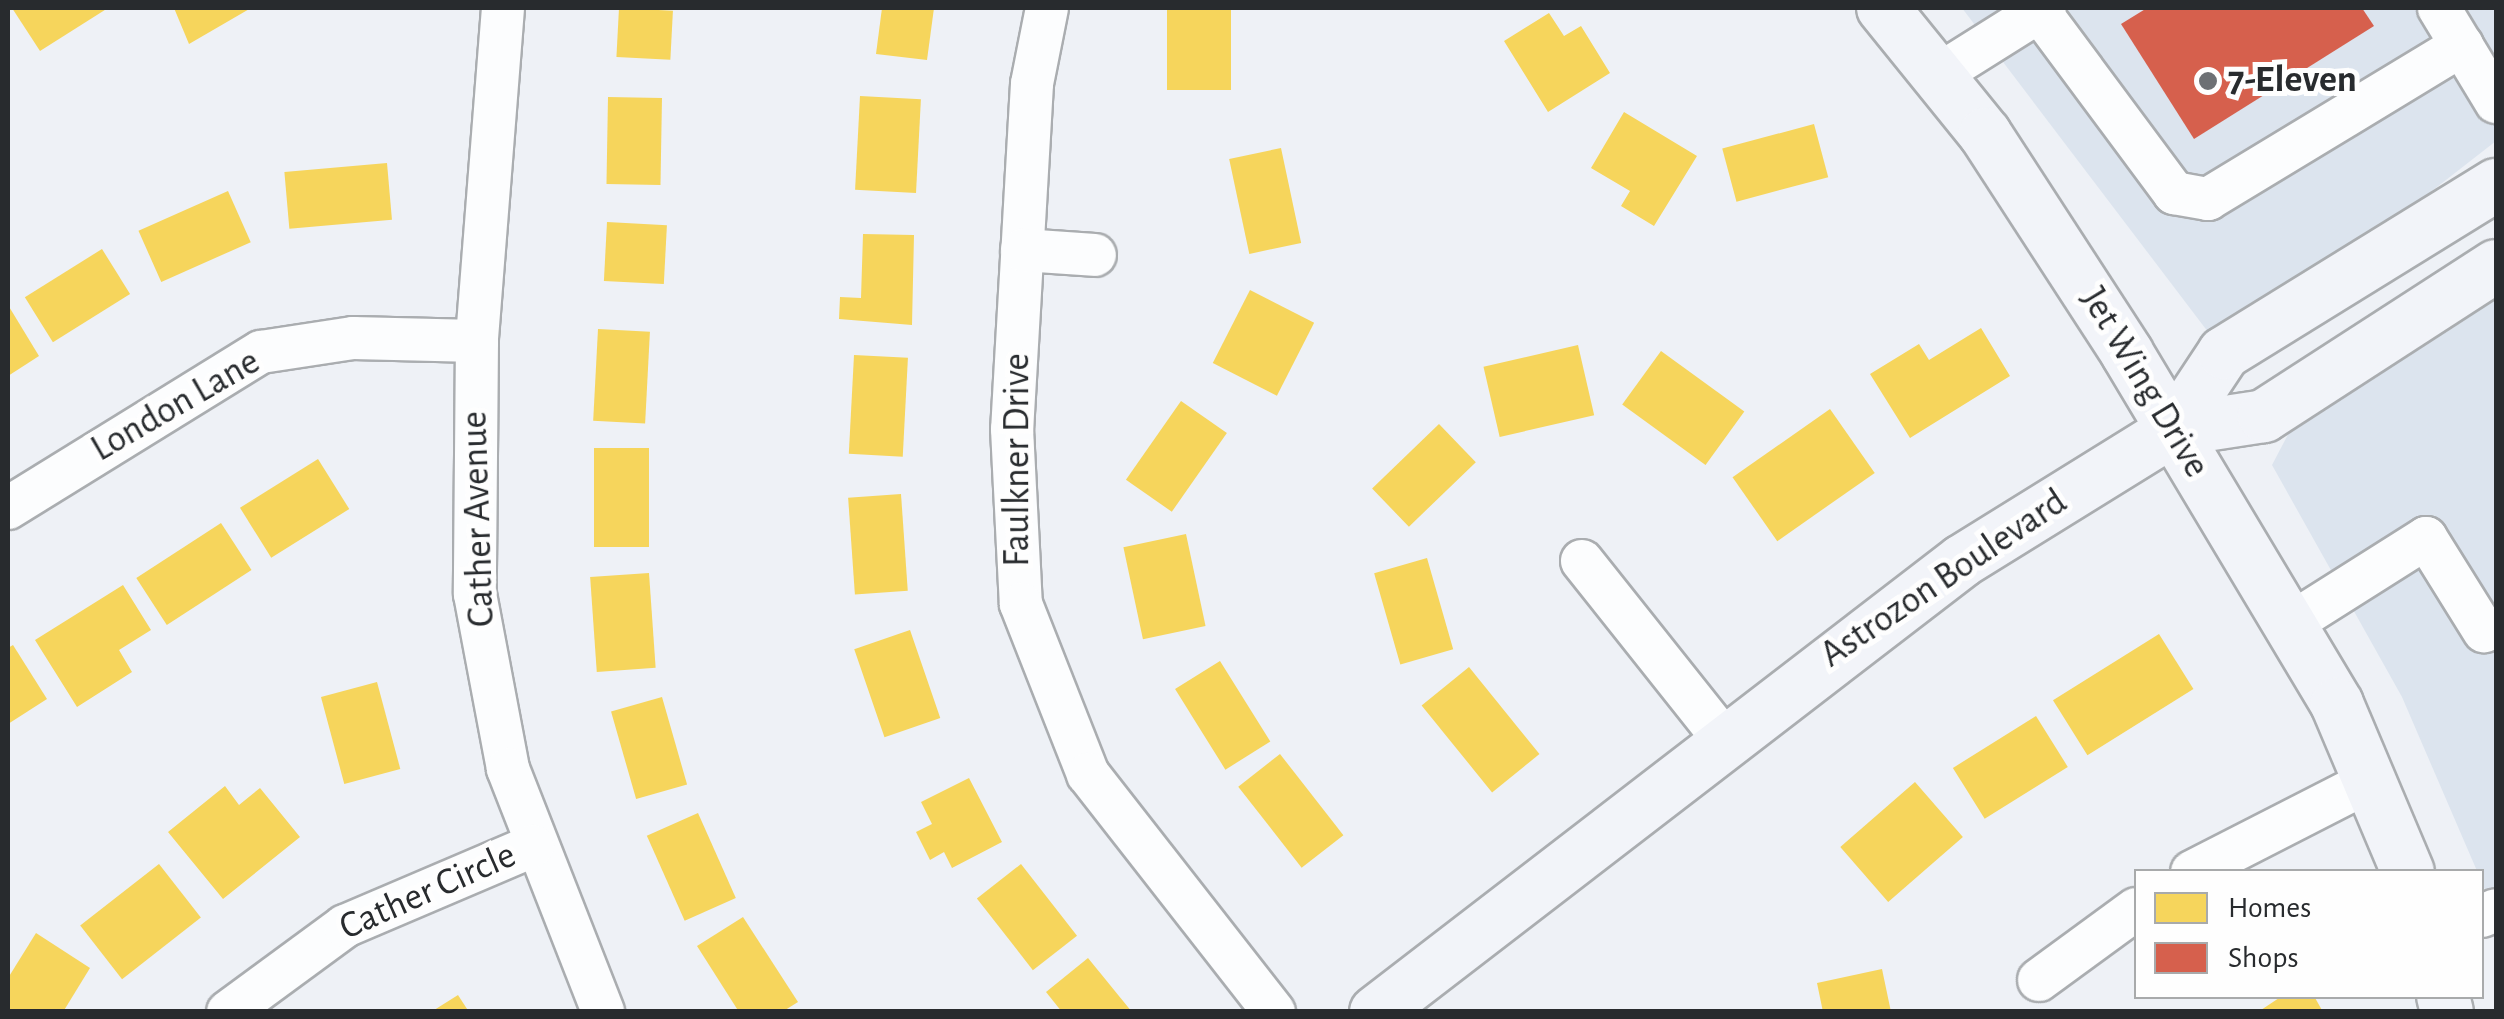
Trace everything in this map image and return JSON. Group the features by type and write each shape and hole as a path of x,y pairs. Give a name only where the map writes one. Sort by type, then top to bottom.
{"main road":[{"name":"Jet Wing Drive","path":"1884,8 1938,75 2058,243 2173,430 2290,624 2372,780 2407,869"},
{"name":"Astrozon Boulevard","path":"2173,430 2224,353 2496,185"},
{"name":"Astrozon Boulevard","path":"1376,1012 1722,737 1962,561 2173,430 2264,416 2496,266"}],"street":[{"name":"Cather Avenue","path":"503,8 477,340 475,594 508,769 533,846 603,1012"},
{"name":"Faulkner Drive","path":"1047,8 1032,84 1022,250 1011,527 1022,604 1050,696 1098,789 1274,1012"},
{"path":"2439,8 2496,102"},
{"path":"1938,75 2042,9 2174,193 2208,199 2462,46"},
{"path":"1022,250 1095,256"},
{"name":"London Lane","path":"8,508 261,352 353,338 477,340"},
{"path":"2290,624 2426,538 2484,631"},
{"path":"1582,561 1722,737"},
{"path":"2198,869 2372,780"},
{"name":"Cather Circle","path":"228,1012 344,926 533,846"},
{"path":"2038,980 2134,911"}],"shaded area":[{"path":"1962,8 2496,8 2496,141 2224,353"},
{"path":"2496,296 2496,915 2484,887 2484,869 2476,869 2402,697 2272,465 2293,425"}],"building: Homes":[{"path":"12,8 108,8 40,51"},
{"path":"174,8 251,8 189,44"},
{"path":"619,8 673,11 670,60 616,57"},
{"path":"882,8 934,8 927,60 876,54"},
{"path":"1167,8 1231,8 1231,90 1167,90"},
{"path":"1549,13 1564,36 1581,26 1610,73 1548,112 1504,41"},
{"path":"860,96 921,99 916,193 855,190"},
{"path":"608,97 662,98 660,185 606,184"},
{"path":"1624,112 1697,156 1654,226 1621,206 1630,191 1591,168"},
{"path":"1814,124 1828,177 1736,202 1722,149"},
{"path":"1281,148 1301,243 1249,254 1229,159"},
{"path":"387,163 392,220 289,229 284,172"},
{"path":"228,191 251,242 161,282 138,231"},
{"path":"607,222 667,225 664,284 604,281"},
{"path":"863,234 914,235 912,325 839,319 840,297 861,298"},
{"path":"102,249 130,294 53,342 25,297"},
{"path":"1250,290 1314,323 1277,396 1213,363"},
{"path":"8,305 39,356 8,376"},
{"path":"1981,328 2010,376 1910,438 1870,374 1919,344 1929,360"},
{"path":"598,329 650,332 645,424 593,421"},
{"path":"1578,345 1594,415 1500,437 1483,367"},
{"path":"1661,351 1744,412 1706,465 1622,404"},
{"path":"854,355 908,358 903,457 849,454"},
{"path":"1181,401 1227,433 1172,512 1126,480"},
{"path":"1830,409 1875,473 1777,541 1733,477"},
{"path":"1439,424 1476,462 1409,527 1372,489"},
{"path":"594,448 649,448 649,547 594,547"},
{"path":"318,459 349,509 271,558 240,508"},
{"path":"901,494 908,591 855,594 848,498"},
{"path":"221,523 251,570 167,625 136,578"},
{"path":"1186,534 1206,626 1143,639 1123,547"},
{"path":"1427,558 1453,649 1400,664 1374,573"},
{"path":"649,573 656,668 597,672 590,577"},
{"path":"123,585 151,630 119,650 132,672 77,707 35,640"},
{"path":"910,630 940,718 884,737 854,649"},
{"path":"2159,634 2193,689 2087,755 2053,700"},
{"path":"13,645 47,699 8,724 8,648"},
{"path":"1220,661 1270,742 1225,770 1175,689"},
{"path":"1469,667 1539,754 1492,792 1422,705"},
{"path":"377,682 400,769 344,784 321,697"},
{"path":"662,697 687,784 636,799 611,712"},
{"path":"2036,716 2068,767 1985,819 1953,768"},
{"path":"1280,754 1343,835 1302,868 1238,787"},
{"path":"969,778 1002,842 952,868 944,852 930,860 916,832 932,824 921,802"},
{"path":"1915,782 1963,837 1888,902 1840,847"},
{"path":"225,786 239,805 260,788 300,837 223,899 168,832"},
{"path":"698,813 736,898 685,921 647,836"},
{"path":"159,864 201,918 122,979 80,926"},
{"path":"1021,864 1077,936 1033,970 977,898"},
{"path":"743,917 798,1002 782,1012 739,1012 697,946"},
{"path":"36,933 90,968 63,1012 8,1012 8,978"},
{"path":"1088,958 1132,1012 1062,1012 1046,992"},
{"path":"1882,969 1891,1012 1823,1012 1817,983"},
{"path":"458,995 469,1012 431,1012"},
{"path":"2278,999 2316,999 2323,1012 2258,1012"}],"building: Shops":[{"path":"2147,8 2362,8 2374,26 2194,139 2121,24"}],"place":[{"name":"7-Eleven","path":"2208,81"}]}
